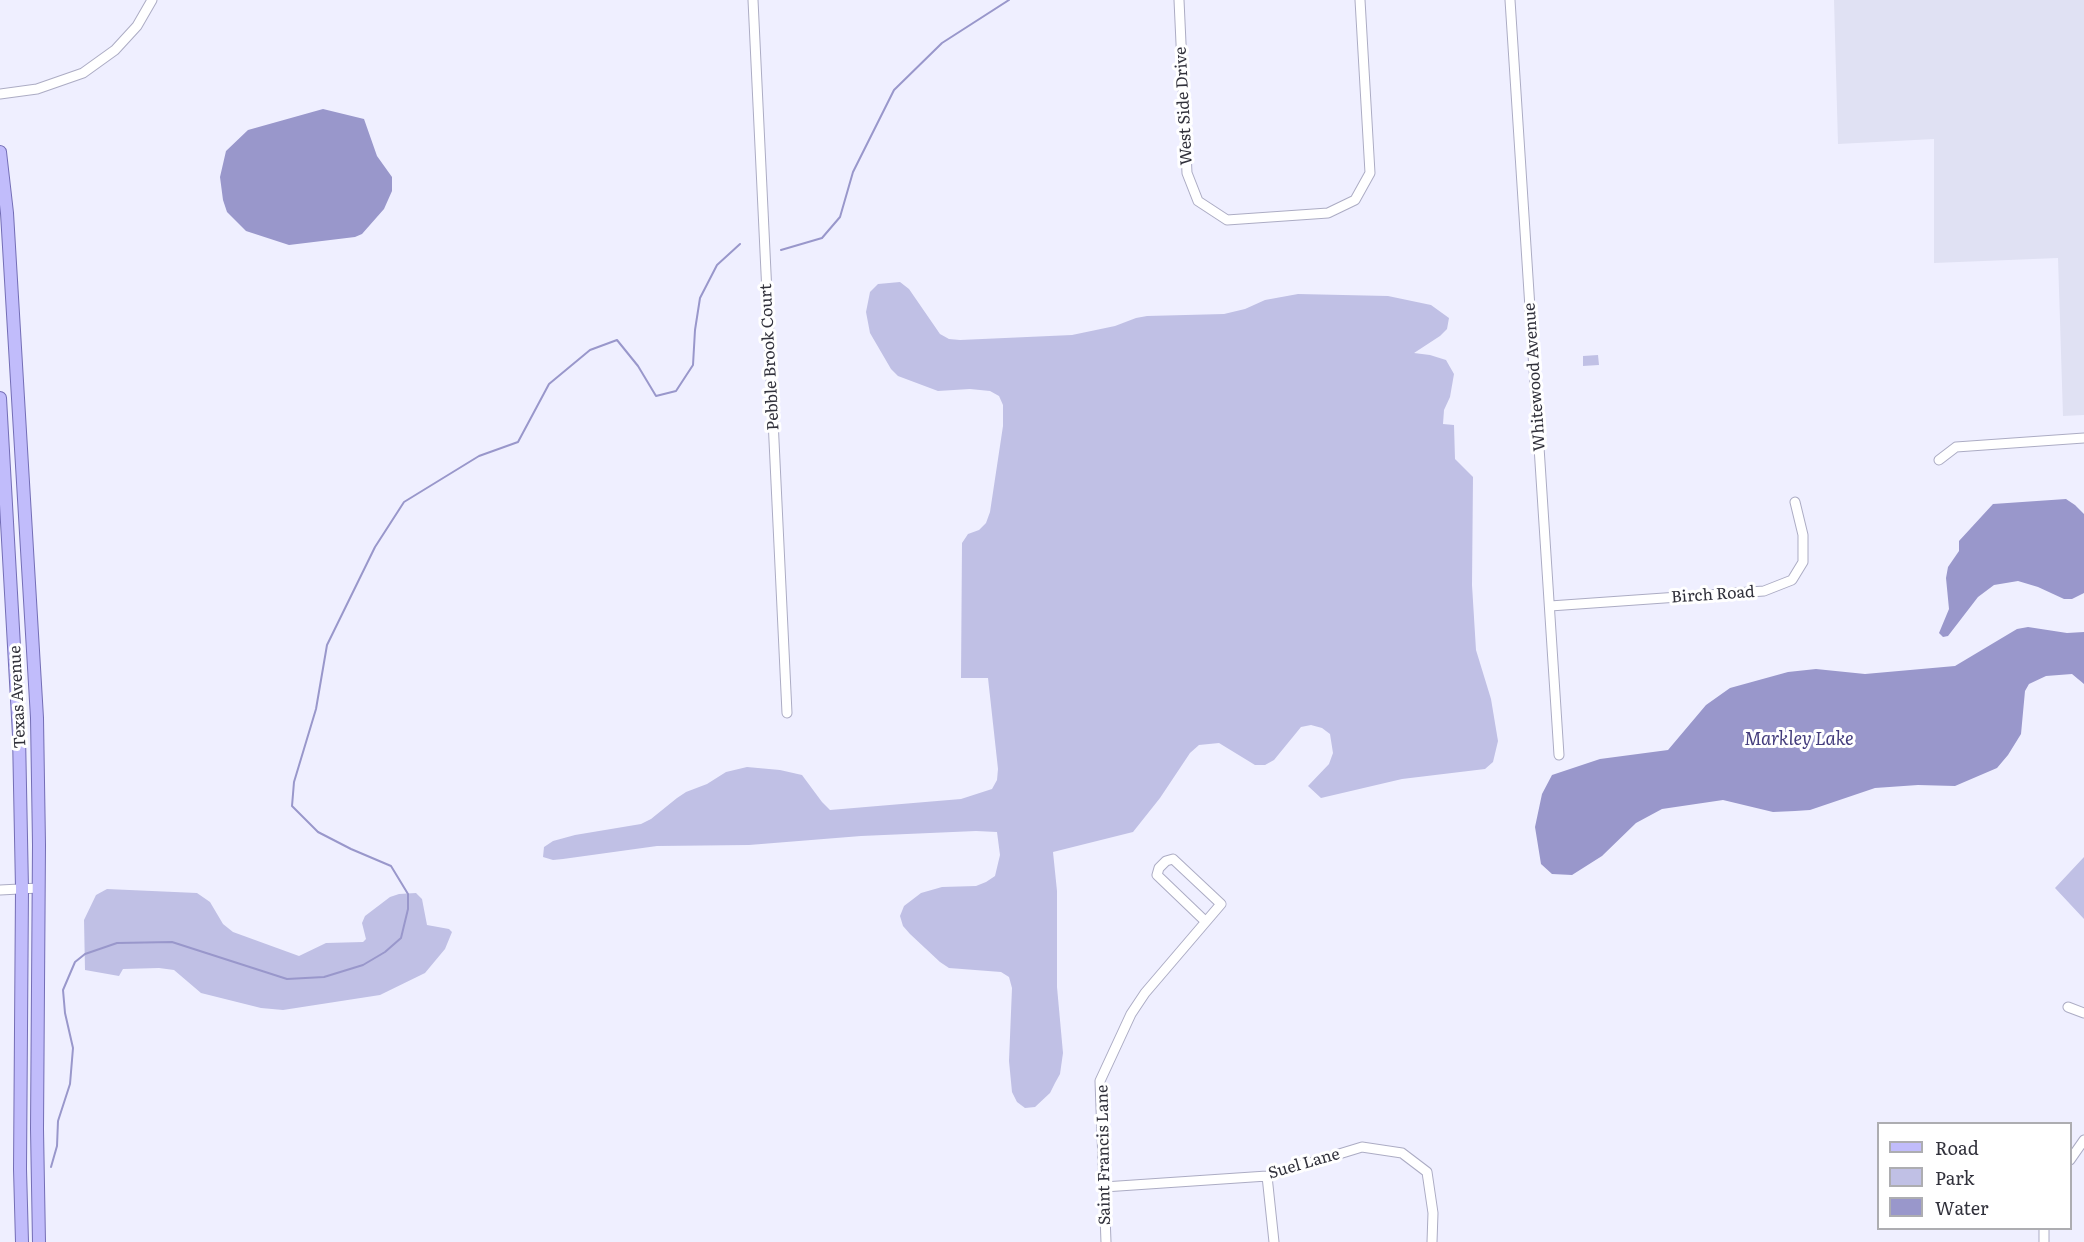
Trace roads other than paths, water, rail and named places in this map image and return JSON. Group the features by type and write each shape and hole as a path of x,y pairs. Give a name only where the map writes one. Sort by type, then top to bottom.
{"main road":[{"name":"Texas Avenue","path":"0,152 7,213 37,718 39,1242"},
{"name":"Texas Avenue","path":"0,398 19,735 22,889 20,1169 22,1242"}],"street":[{"path":"0,94 37,89 83,73 115,50 137,26 152,0"},
{"name":"Pebble Brook Court","path":"753,0 787,713"},
{"name":"West Side Drive","path":"1179,0 1187,173 1198,201 1227,220 1328,213 1354,200 1370,173 1360,0"},
{"name":"Whitewood Avenue","path":"1510,0 1559,755"},
{"path":"1939,460 1956,447 2084,438"},
{"name":"Birch Road","path":"1550,606 1764,591 1792,580 1803,562 1803,535 1795,502"},
{"name":"Saint Francis Lane","path":"1106,1242 1100,1081 1131,1014 1145,993 1221,904 1173,859 1166,861 1159,868 1157,875 1205,921"},
{"path":"0,890 39,888"},
{"path":"2068,1007 2084,1013"},
{"path":"2072,1157 2084,1140"},
{"name":"Suel Lane","path":"1104,1188 1267,1176 1362,1147 1402,1153 1427,1172 1433,1213 1432,1242"},
{"path":"1267,1176 1274,1242"}],"water":[{"path":"323,109 364,119 377,156 392,177 392,191 384,209 362,234 355,237 289,245 246,231 227,212 223,200 220,177 226,151 248,130"},
{"path":"2066,499 2084,514 2084,593 2072,599 2064,599 2018,581 1994,585 1978,597 1948,636 1943,637 1939,633 1949,609 1946,578 1948,567 1959,551 1959,541 1993,504"},
{"name":"Markley Lake","path":"2028,627 2067,633 2084,632 2084,684 2072,674 2046,676 2029,684 2025,691 2021,734 1997,768 1955,786 1918,785 1875,788 1810,810 1773,812 1723,800 1662,809 1636,823 1602,856 1572,875 1552,874 1541,864 1535,827 1542,794 1552,775 1600,759 1668,750 1706,705 1730,688 1788,672 1816,669 1865,674 1955,666 2017,629"}],"waterway":[{"path":"781,250 822,238 840,217 853,172 894,90 942,43 1009,0"},
{"path":"51,1167 57,1146 58,1121 70,1084 73,1048 65,1013 63,990 75,962 85,954 117,943 172,942 287,979 324,977 363,965 385,952 401,938 408,909 408,894 391,866 318,832 292,806 294,782 316,709 327,645 375,547 404,502 479,456 518,442 549,384 590,350 617,340 638,366 656,396 676,391 693,365 700,298 717,265 740,244"}]}
